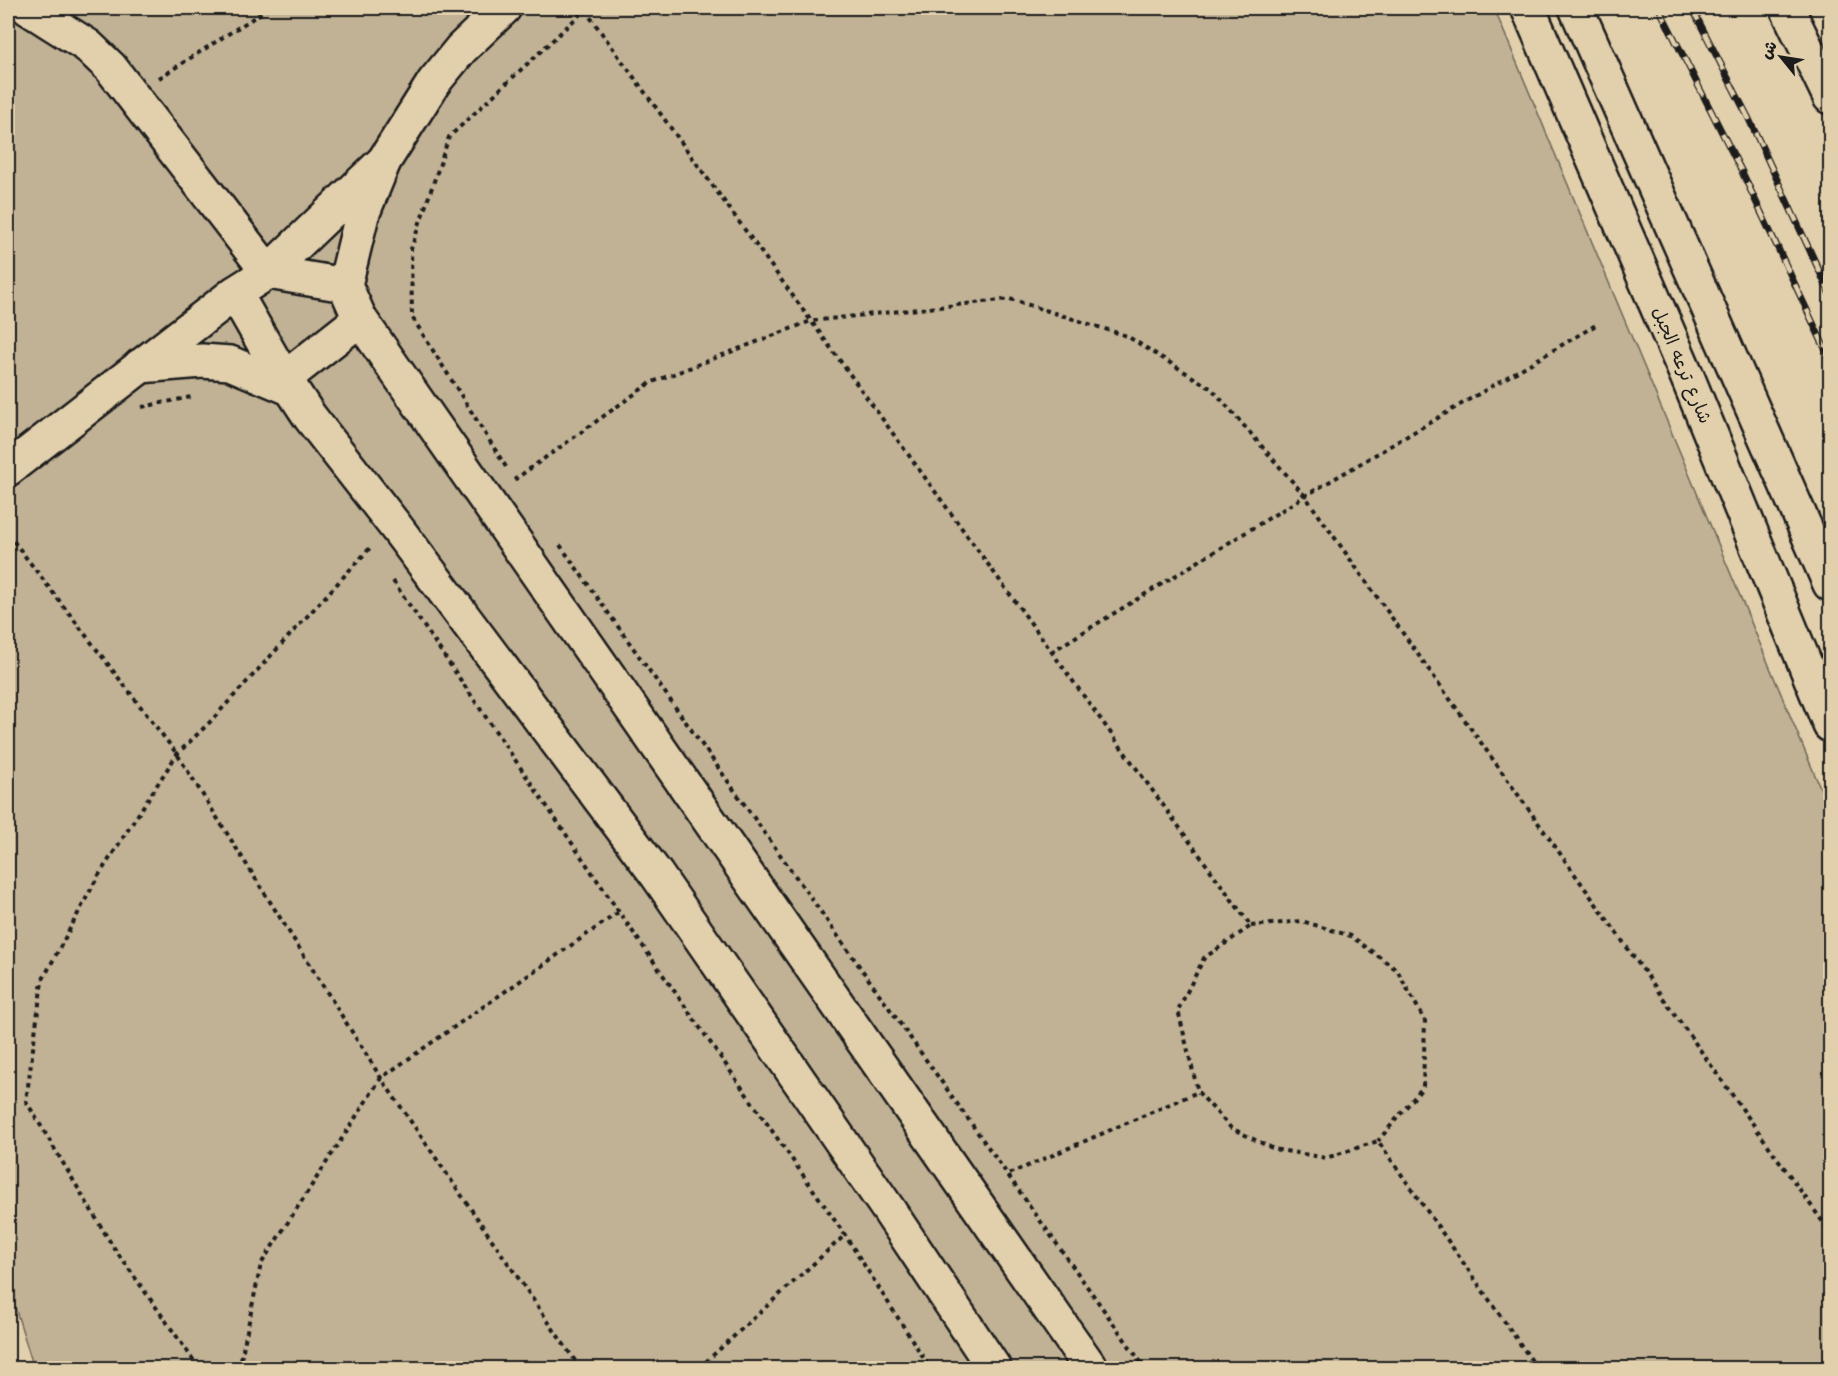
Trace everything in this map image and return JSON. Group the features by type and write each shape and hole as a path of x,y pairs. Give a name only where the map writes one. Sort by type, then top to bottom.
{"main road":[{"path":"28,8 88,46 111,68 268,272 345,285"},
{"path":"504,8 461,49 434,82 384,161 362,215 345,285 360,319 1091,1368"},
{"name":"شارع ترعه الجبل","path":"1528,8 1687,376 1830,725"},
{"path":"1576,8 1830,584"},
{"path":"1787,8 1830,97"},
{"path":"8,468 235,293 268,272 384,161"},
{"path":"235,293 310,417 396,526 657,875 888,1209 994,1368"},
{"path":"289,383 360,319"},
{"path":"140,366 202,361 230,363 289,383"}],"path":[{"path":"132,95 269,8"},
{"path":"508,470 412,317 411,249 449,137 586,9 1251,926"},
{"path":"521,489 514,480 650,383 811,321 1010,300 1127,336 1212,389 1305,496 1830,1232"},
{"path":"1051,652 1305,496 1596,325"},
{"path":"136,408 201,395"},
{"path":"8,534 177,754 381,1078 580,1368"},
{"path":"555,538 1145,1368"},
{"path":"363,539 377,558"},
{"path":"199,1368 112,1245 26,1101 42,981 97,878 177,754 209,723 370,548"},
{"path":"390,578 619,912 845,1235 930,1368"},
{"path":"240,1368 261,1264 381,1078 619,912"},
{"path":"1302,921 1351,936 1397,970 1425,1021 1423,1087 1378,1141 1326,1158 1274,1149 1231,1128 1198,1092 1178,1010 1204,958 1251,926 1302,921"},
{"path":"1009,1174 1198,1092"},
{"path":"1378,1141 1537,1368"},
{"path":"699,1368 845,1235"}],"shaded area":[{"path":"8,8 1494,8 1830,811 1830,1368 34,1368 8,1285"}],"railway":[{"path":"1659,8 1743,174 1830,359"},
{"path":"1692,8 1748,117 1830,294"}]}
